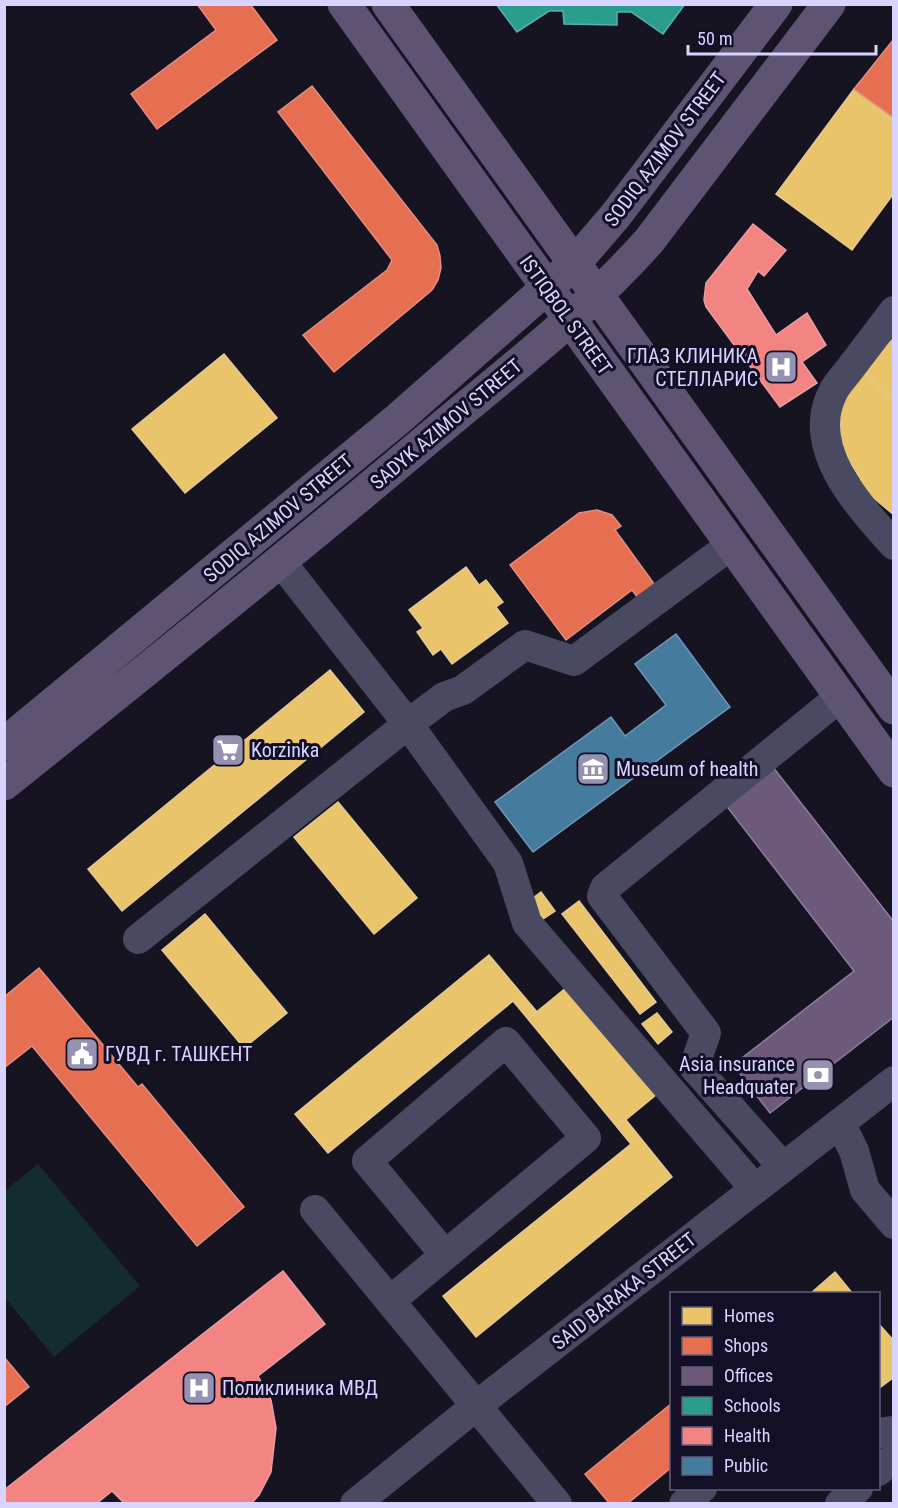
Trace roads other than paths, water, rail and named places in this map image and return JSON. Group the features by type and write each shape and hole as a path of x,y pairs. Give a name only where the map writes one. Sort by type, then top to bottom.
{"main road":[{"name":"ISTIQBOL STREET","path":"344,4 894,771"},
{"name":"ISTIQBOL STREET","path":"388,4 894,708"},
{"name":"SODIQ AZIMOV STREET","path":"574,264 616,215 776,4"},
{"name":"SADYK AZIMOV STREET","path":"4,784 281,562 597,295 649,241 829,4"},
{"path":"548,289 574,264"},
{"name":"SODIQ AZIMOV STREET","path":"4,744 398,419 548,289"}],"street":[{"path":"894,311 833,392 827,410 825,429 833,464 841,481 894,544"},
{"path":"138,939 444,697 463,690 525,645 574,661 731,544"},
{"path":"281,562 408,724 508,863 527,923 755,1189"},
{"path":"783,1167 694,1066 706,1033 602,896 605,888 840,697"},
{"path":"390,1301 586,1138 506,1042 367,1161 445,1255"},
{"name":"SAID BARAKA STREET","path":"355,1503 894,1081"},
{"path":"840,1123 854,1152 865,1190 894,1224"},
{"path":"315,1210 557,1503"},
{"path":"880,1470 894,1458"},
{"path":"684,1503 700,1490"},
{"path":"840,1503 856,1490"}],"place":[{"name":"ГЛАЗ КЛИНИКА СТЕЛЛАРИС","path":"781,367"},
{"name":"Korzinka","path":"228,750"},
{"name":"Museum of health","path":"593,769"},
{"name":"ГУВД г. ТАШКЕНТ","path":"82,1054"},
{"name":"Asia insurance Headquater","path":"818,1075"},
{"name":"Поликлиника МВД","path":"199,1388"}]}
